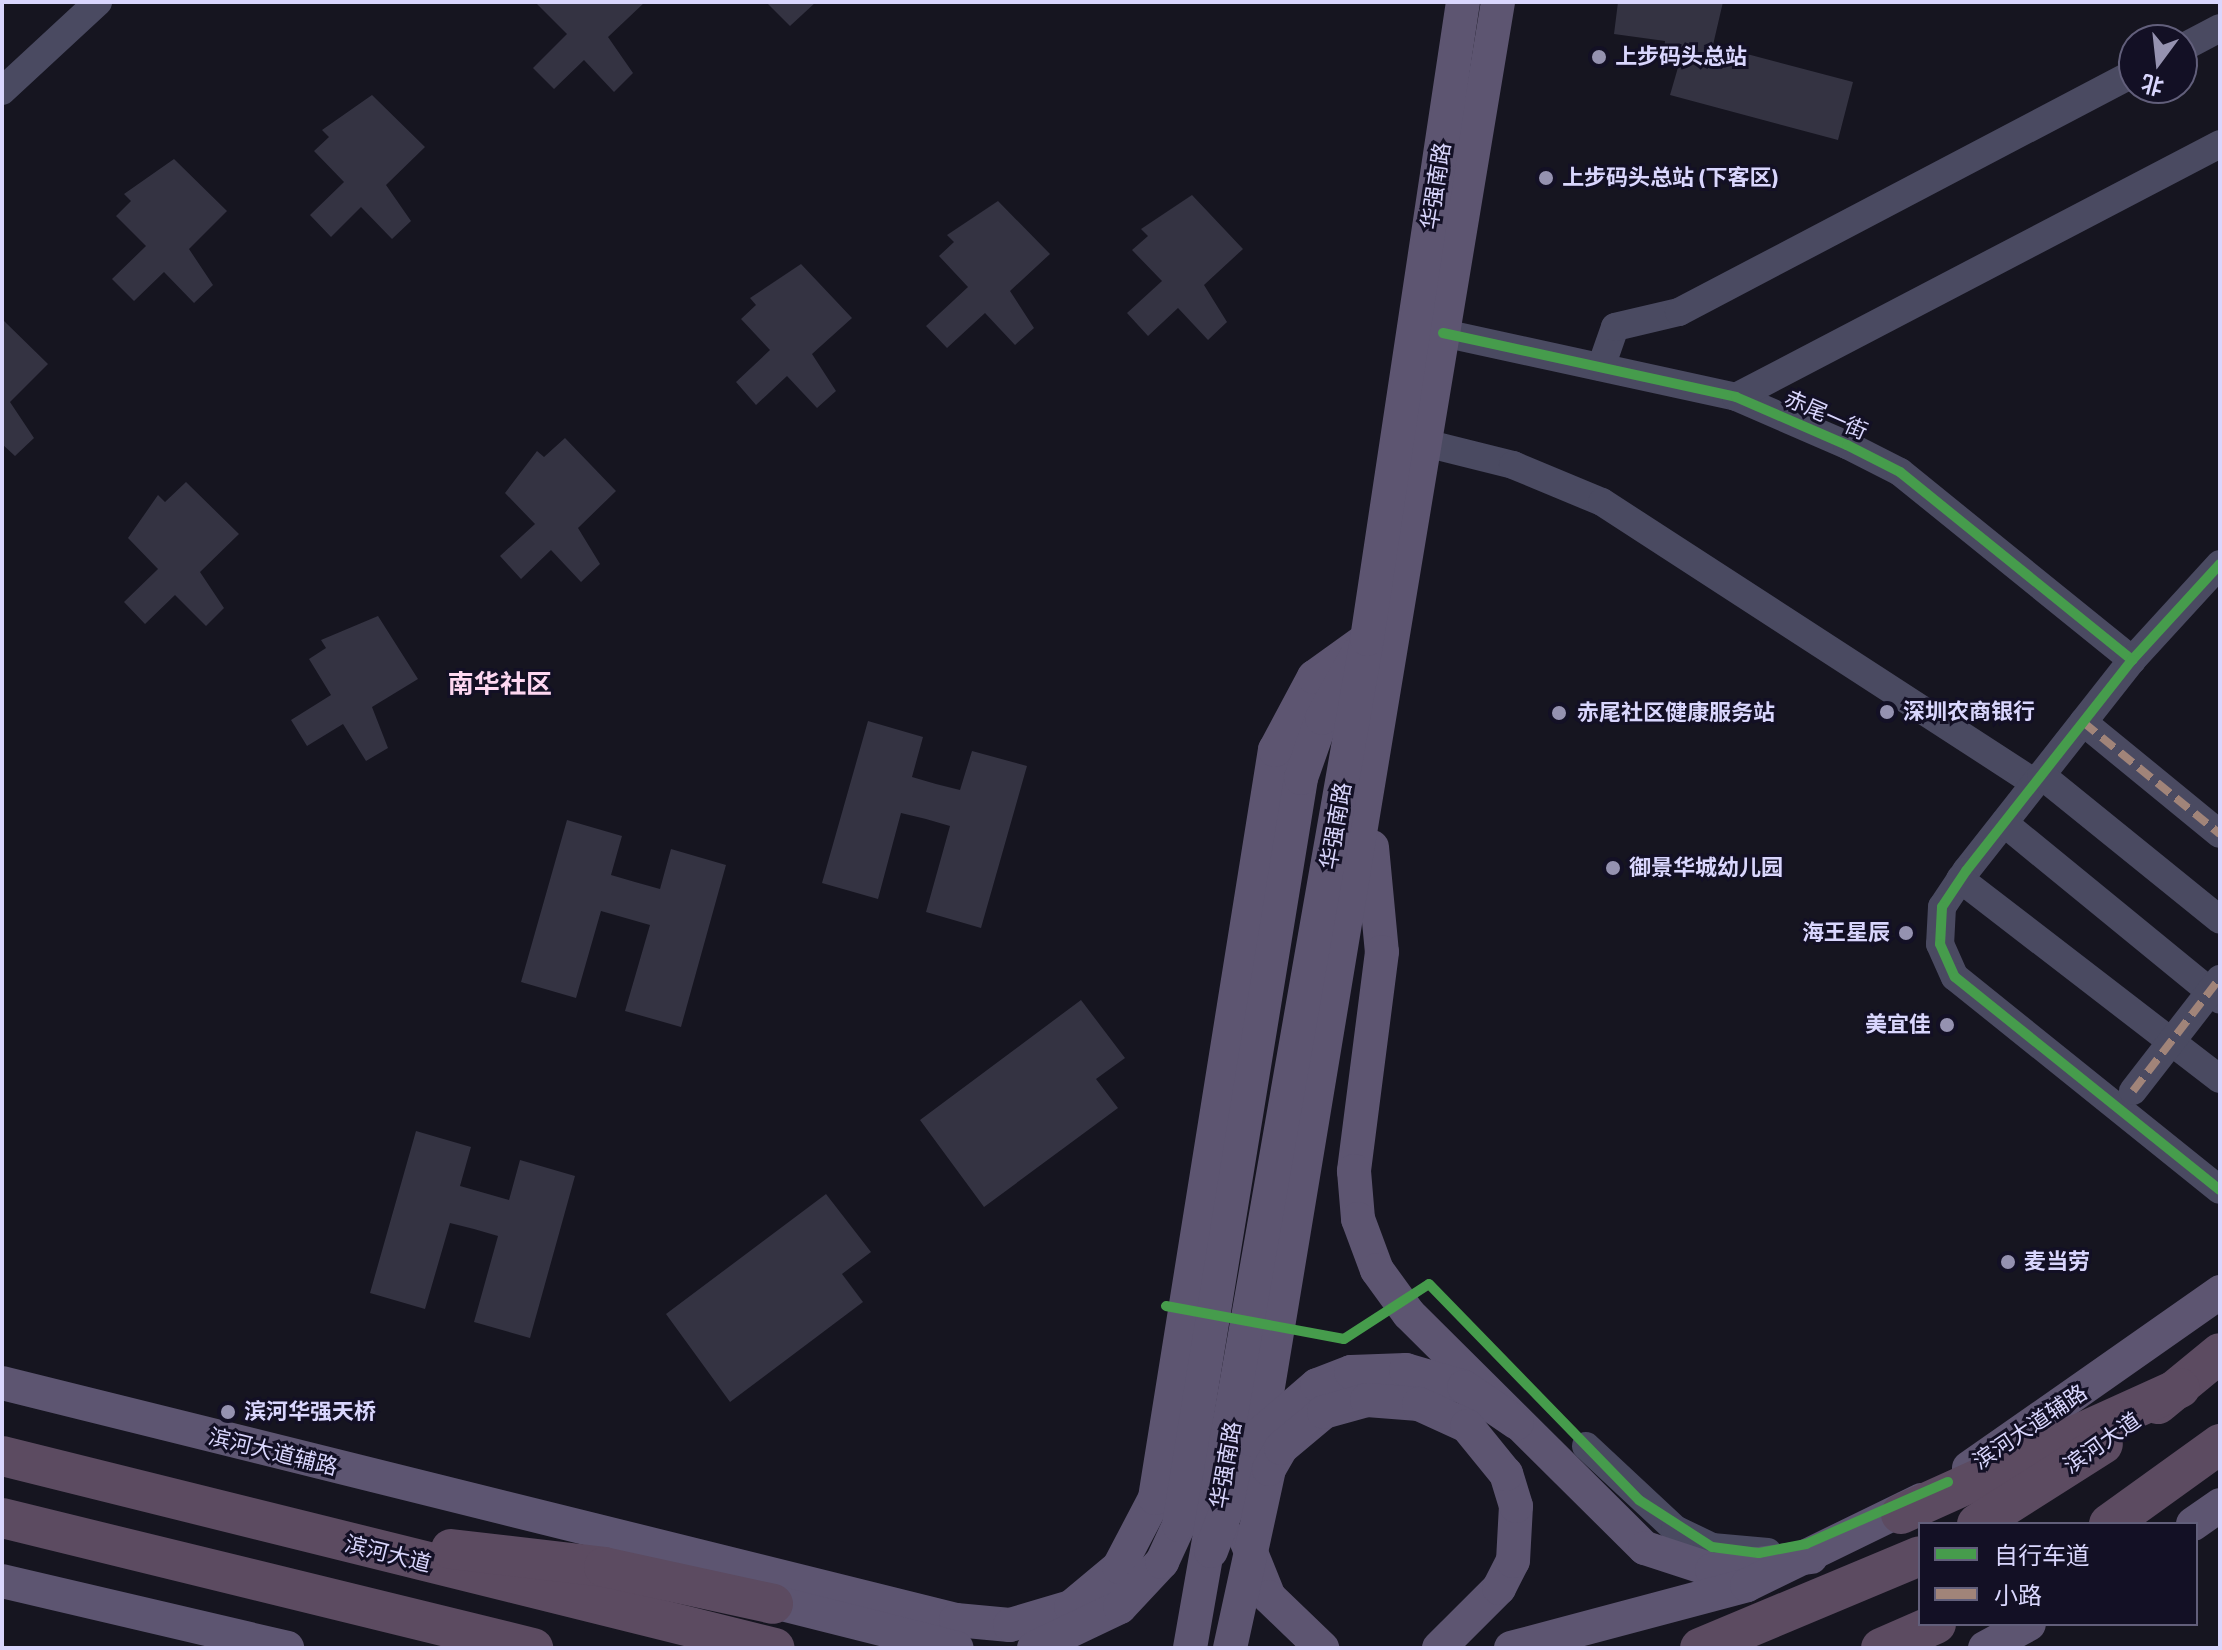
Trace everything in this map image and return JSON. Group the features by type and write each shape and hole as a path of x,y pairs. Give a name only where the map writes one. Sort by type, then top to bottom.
{"highway":[{"name":"滨河大道","path":"1980,1522 2180,1388 2220,1353"},
{"path":"1901,1514 2180,1388"},
{"path":"2112,1522 2220,1444"},
{"name":"滨河大道","path":"2,1456 775,1648"},
{"path":"2,1518 533,1648"},
{"path":"296,1531 544,1557 773,1604"},
{"path":"1700,1648 1918,1557"},
{"path":"297,1591 455,1648"},
{"path":"1881,1648 1933,1626"},
{"path":"1902,1648 1935,1626"}],"main road":[{"name":"华强南路","path":"1190,1648 1211,1551 1367,639 1463,2"},
{"name":"华强南路","path":"1322,1648 1284,1618 1255,1573 1247,1502 1369,800 1498,2"},
{"path":"956,1634 1010,1625 1071,1607 1119,1567 1145,1529 1162,1472 1275,750 1314,677 1367,639"},
{"path":"1034,1648 1084,1630 1127,1600 1162,1562 1179,1525 1301,778 1322,718 1367,639"},
{"path":"1369,800 1382,952 1356,1142 1358,1219 1377,1270 1409,1314 1545,1453 1645,1548 1678,1563 1757,1568 1811,1557"},
{"name":"滨河大道辅路","path":"1511,1648 1668,1610 1811,1557 1901,1514 2220,1292"},
{"path":"1211,1551 1253,1440 1317,1385 1351,1372 1406,1370 1464,1387 1517,1423"},
{"name":"滨河大道辅路","path":"2,1383 544,1519 956,1634"},
{"name":"华强南路","path":"1230,1648 1269,1469 1281,1448 1324,1412 1367,1400 1419,1404 1467,1426 1506,1474 1516,1506 1513,1561 1499,1588 1439,1648"},
{"path":"2196,1522 2220,1505"},
{"name":"滨河大道辅路","path":"544,1519 773,1604 956,1634"},
{"path":"2,1581 197,1638 287,1648"},
{"path":"1985,1648 2025,1626"}],"street":[{"path":"2,91 98,2"},
{"path":"2198,40 2220,28"},
{"path":"1601,367 1615,327 1679,312 2118,81"},
{"path":"1736,397 2220,144"},
{"name":"赤尾一街","path":"1443,333 1736,397 1900,472 2132,660"},
{"path":"1425,443 1513,465 1602,502 2038,779 2220,920"},
{"path":"2220,564 2132,660 1960,879 1942,907 1940,944 1955,977 2220,1190"},
{"path":"2083,722 2220,834"},
{"path":"2004,823 2217,990 2171,1041 2133,1091"},
{"path":"1960,879 2220,1079"},
{"path":"1586,1446 1675,1529 1736,1551 1806,1544 1948,1482"}],"building":[{"path":"535,2 645,2 608,37 633,73 614,92 584,60 554,89 533,68 567,34"},
{"path":"766,2 816,2 790,26"},
{"path":"1618,2 1723,2 1713,45 1853,82 1838,140 1670,95 1679,64 1663,60 1665,41 1614,34"},
{"path":"372,95 425,147 386,185 411,221 392,239 361,207 331,237 310,215 344,182 314,151 329,137 322,130"},
{"path":"174,159 227,211 189,249 213,285 194,303 164,272 134,301 112,279 146,246 116,216 131,201 124,194"},
{"path":"1192,195 1243,249 1204,285 1227,322 1208,340 1178,308 1148,336 1127,313 1162,281 1132,250 1148,236 1141,229"},
{"path":"998,201 1050,254 1010,291 1034,328 1015,345 985,313 947,348 926,326 968,287 939,256 954,242 947,235"},
{"path":"801,264 852,318 812,354 836,391 817,408 787,376 756,405 736,382 770,350 741,319 756,305 750,298"},
{"path":"2,319 48,364 10,402 34,438 15,456 2,444"},
{"path":"565,438 616,491 578,528 600,564 581,582 551,550 521,579 500,556 535,524 505,493 537,451 544,457"},
{"path":"186,482 239,534 200,572 224,608 206,626 175,595 145,624 124,602 158,569 128,538 158,495 165,502"},
{"path":"378,616 418,679 372,707 388,748 366,761 343,724 307,746 291,720 331,695 309,659 326,648 321,640"},
{"path":"868,721 923,737 912,777 936,784 960,790 972,751 1027,766 981,928 926,912 950,826 926,819 901,813 878,899 822,883"},
{"path":"567,820 622,836 611,875 635,882 660,889 671,849 726,865 681,1027 625,1011 650,925 601,911 576,998 521,982"},
{"path":"1081,1000 1125,1058 1096,1079 1118,1108 984,1207 920,1120"},
{"path":"416,1131 471,1147 460,1186 509,1200 520,1160 575,1176 530,1338 474,1322 498,1236 474,1229 450,1223 425,1309 370,1293"},
{"path":"826,1194 871,1252 842,1274 863,1302 730,1402 666,1314"}],"marked path":[{"path":"2083,722 2220,834"},
{"path":"2133,1091 2220,978"}],"cycle path":[{"path":"1443,333 1736,397 1847,445 1900,472 2132,660"},
{"path":"2220,564 2132,660 1966,871 1942,907 1940,944 1955,977 2220,1190"},
{"path":"1166,1306 1344,1339 1429,1284 1639,1500 1712,1547 1759,1553 1806,1544 1948,1482"}],"place":[{"name":"上步码头总站","path":"1599,57"},
{"name":"上步码头总站 (下客区)","path":"1546,178"},
{"name":"深圳农商银行","path":"1887,712"},
{"name":"赤尾社区健康服务站","path":"1559,713"},
{"name":"御景华城幼儿园","path":"1613,868"},
{"name":"海王星辰","path":"1906,933"},
{"name":"美宜佳","path":"1947,1025"},
{"name":"麦当劳","path":"2008,1262"},
{"name":"滨河华强天桥","path":"228,1412"}],"district":[{"name":"南华社区","path":"500,684"}]}
